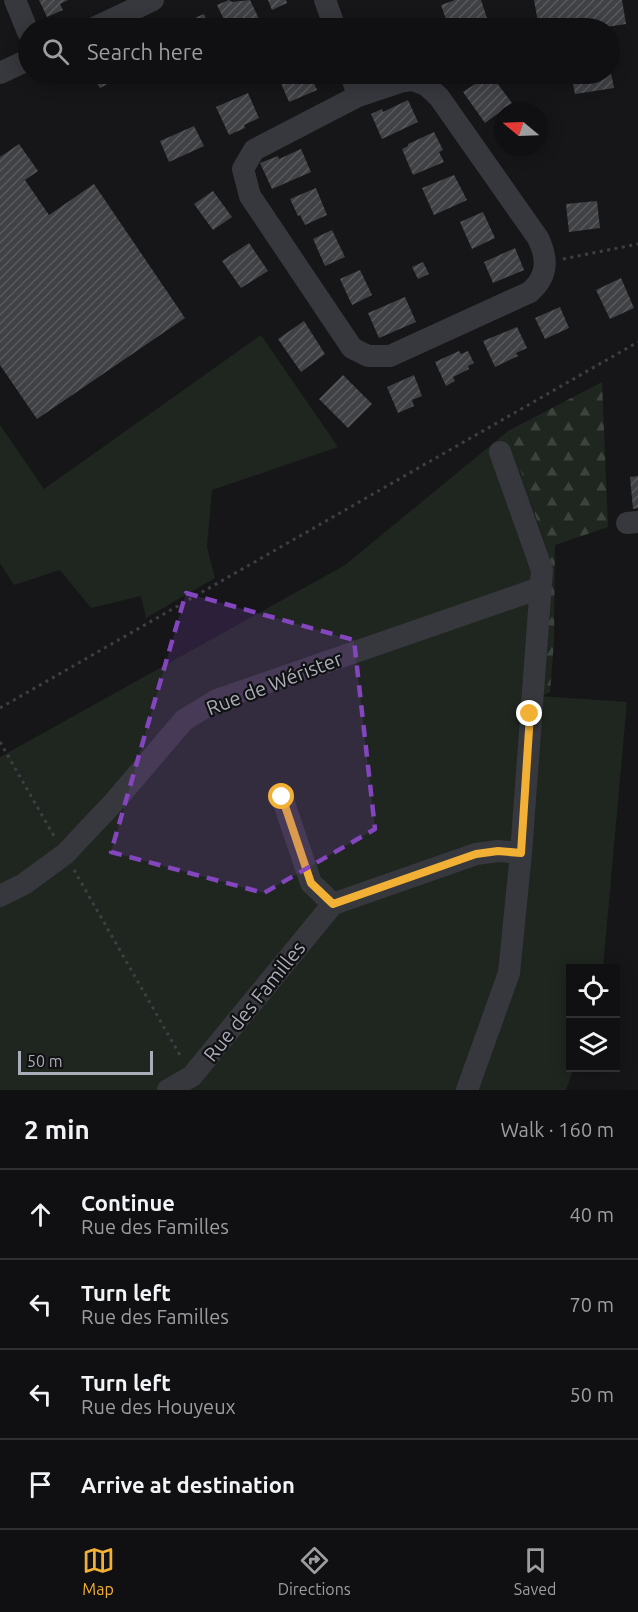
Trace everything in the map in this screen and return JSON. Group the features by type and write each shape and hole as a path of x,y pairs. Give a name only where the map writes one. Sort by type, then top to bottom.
{"street":[{"path":"15,0 22,18"},
{"path":"115,18 153,0"},
{"path":"325,0 331,18"},
{"path":"0,74 18,65"},
{"path":"354,84 358,96"},
{"path":"393,84 358,96 254,150 243,169 250,196 352,348 368,356 390,356 530,292 539,284 544,274 546,262 544,250 538,238 439,97 423,84"},
{"path":"467,1090 509,973 521,853 542,570 500,452"},
{"name":"Rue de Wérister","path":"0,896 24,884 65,854 184,720 217,700 540,588"},
{"path":"282,797 311,883 333,904 476,854 498,851 521,853"},
{"name":"Rue des Familles","path":"168,1090 192,1077 333,904"}],"path":[{"path":"546,262 638,244"},
{"path":"0,708 638,342"},
{"path":"0,742 192,1077"}],"highlighted area":[{"path":"186,593 354,640 375,829 264,893 111,852"}],"green space":[{"path":"261,335 338,447 212,490 207,547 215,578 146,618 141,596 91,608 60,570 14,585 0,563 0,425 44,489"},
{"path":"602,382 608,527 555,545 554,641 550,692 540,697 549,557 508,431"},
{"path":"508,431 549,557 540,696 627,702 603,964 566,964 566,1072 573,1072 566,1090 0,1090 0,757 345,565"}],"building":[{"path":"39,0 68,0 60,4 63,10 47,17"},
{"path":"229,0 232,2 250,0 259,18 223,18 217,5"},
{"path":"268,0 286,0 287,3 272,10"},
{"path":"455,0 481,0 487,18 446,18 441,5"},
{"path":"534,0 622,0 626,24 620,25 620,18 537,18"},
{"path":"281,84 314,84 317,90 289,102"},
{"path":"475,84 498,84 511,102 494,102 494,116 485,123 463,92"},
{"path":"573,84 613,84 614,88 575,94"},
{"path":"248,93 259,118 229,135 216,107"},
{"path":"408,100 418,122 382,139 371,114 382,109 383,112"},
{"path":"194,126 204,146 169,162 160,141"},
{"path":"434,132 443,150 439,152 444,162 413,175 402,149"},
{"path":"19,144 38,171 25,180 49,215 94,184 185,318 37,419 0,365 0,157"},
{"path":"301,149 311,172 272,189 260,163 278,156 279,159"},
{"path":"454,175 467,200 434,215 422,188"},
{"path":"316,188 327,215 305,225 290,199"},
{"path":"213,191 232,217 213,230 194,204"},
{"path":"597,201 600,228 569,232 566,204"},
{"path":"483,212 495,238 472,249 460,222"},
{"path":"332,230 345,257 325,266 313,239"},
{"path":"249,243 268,271 241,288 222,261"},
{"path":"515,248 524,270 493,283 484,262"},
{"path":"423,262 429,274 418,279 412,267"},
{"path":"360,270 372,295 352,305 340,279"},
{"path":"621,278 634,308 610,319 596,290"},
{"path":"405,297 416,322 379,338 368,313"},
{"path":"560,307 569,328 545,339 535,318"},
{"path":"304,321 325,354 301,372 278,339"},
{"path":"517,327 527,348 516,353 518,356 495,367 483,341"},
{"path":"459,351 461,354 468,351 474,363 468,366 469,369 453,377 455,381 446,386 435,362"},
{"path":"343,375 372,404 348,428 319,399"},
{"path":"414,375 422,396 412,400 414,406 398,413 387,387"},
{"path":"638,476 638,508 633,509 630,477"}],"route":[{"path":"282,797 311,883 333,904 476,854 498,851 521,853 530,714"}]}
